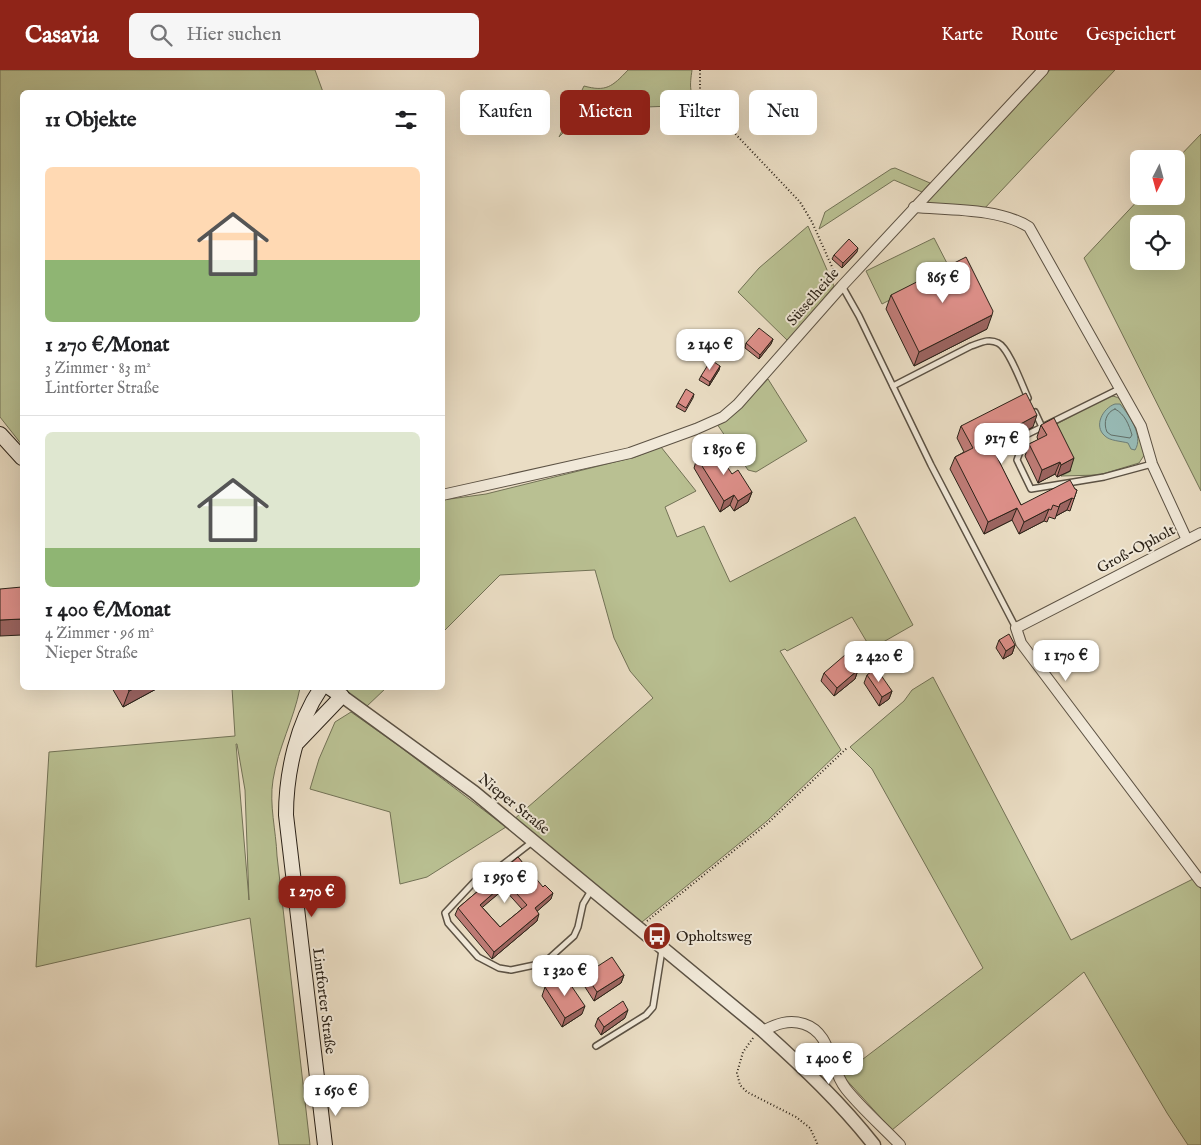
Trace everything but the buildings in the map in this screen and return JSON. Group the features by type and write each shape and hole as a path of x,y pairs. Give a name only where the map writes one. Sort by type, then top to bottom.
{"main road":[{"path":"0,434 20,456"},
{"name":"Lintforter Straße","path":"320,690 304,717 286,790 286,815 324,1145"},
{"name":"Lintforter Straße","path":"298,743 336,692"}],"street":[{"name":"Süsselheide","path":"445,494 630,453 723,417 738,404 914,207 1043,70"},
{"name":"Groß-Opholt","path":"914,207 984,213 1017,220 1029,227 1141,426 1152,464 1187,540 1016,628"},
{"path":"1187,540 1201,533"},
{"path":"1016,628 1021,643 1201,882"},
{"name":"Nieper Straße","path":"336,692 474,792 763,1031 831,1096 874,1145"},
{"path":"763,1031 782,1022 798,1022 814,1027 824,1038 836,1074 846,1089 900,1145"}],"lane":[{"path":"842,286 859,316 931,465 1016,628"},
{"path":"892,386 971,346 984,341 993,341 999,343 1005,350 1030,402"},
{"path":"1119,389 1026,435 1017,460 1031,489 1104,477 1152,464"},
{"path":"1034,410 1042,428"},
{"path":"534,840 501,866 475,881 445,913 448,923 478,957 499,968 511,970 544,963 574,936 583,904 592,888"},
{"path":"596,1046 646,1015 653,1007 662,947"}],"path":[{"path":"700,70 700,88 705,102 800,202 812,222 833,272 842,286"},
{"path":"639,927 768,823 848,747"},
{"path":"763,1031 752,1039 743,1052 737,1073 740,1085 747,1092 796,1117 810,1128 818,1145"}],"green space":[{"path":"0,70 315,70 322,90 20,90 20,442 0,417"},
{"path":"628,70 692,70 692,90 660,90 660,106 650,107 650,90 582,90 584,86 592,88 608,87"},
{"path":"1050,70 1115,70 983,210 925,203"},
{"path":"1201,134 1201,491 1084,258 1134,205 1185,205 1185,151"},
{"path":"895,168 930,183 922,192 894,180 819,229 825,212"},
{"path":"808,226 834,286 788,341 738,292 759,268"},
{"path":"934,238 950,269 882,304 866,271"},
{"path":"768,379 807,441 756,472 748,470 717,424 740,409"},
{"path":"1110,396 1124,402 1129,409 1134,418 1145,454 1139,463 1099,475 1061,476 1071,471 1050,430 1051,427"},
{"path":"661,447 696,491 665,507 677,537 704,526 730,582 855,517 913,625 871,649 852,617 787,651 785,649 780,651 841,750 767,821 642,922 567,867 512,821 653,698 630,671 614,638 595,570 500,575 445,630 445,500 486,494 635,457"},
{"path":"933,677 1071,940 1193,879 1201,889 1201,1145 1188,1145 1167,1113 1084,972 892,1130 842,1075 983,968 872,769 850,747 904,701 912,690"},
{"path":"232,690 299,690 275,768 272,808 310,1145 279,1145 250,918 36,967 49,752 235,736","holes":["236,744 245,790 249,900"]},
{"path":"345,690 384,690 366,707"},
{"path":"351,712 506,827 427,877 400,884 390,812 310,789 319,759 335,722"}],"water":[{"path":"1115,404 1120,404 1137,432 1138,438 1135,450 1131,449 1128,443 1110,439 1101,432 1100,423 1103,413"}],"place":[{"name":"Opholtsweg","path":"657,936"}]}
